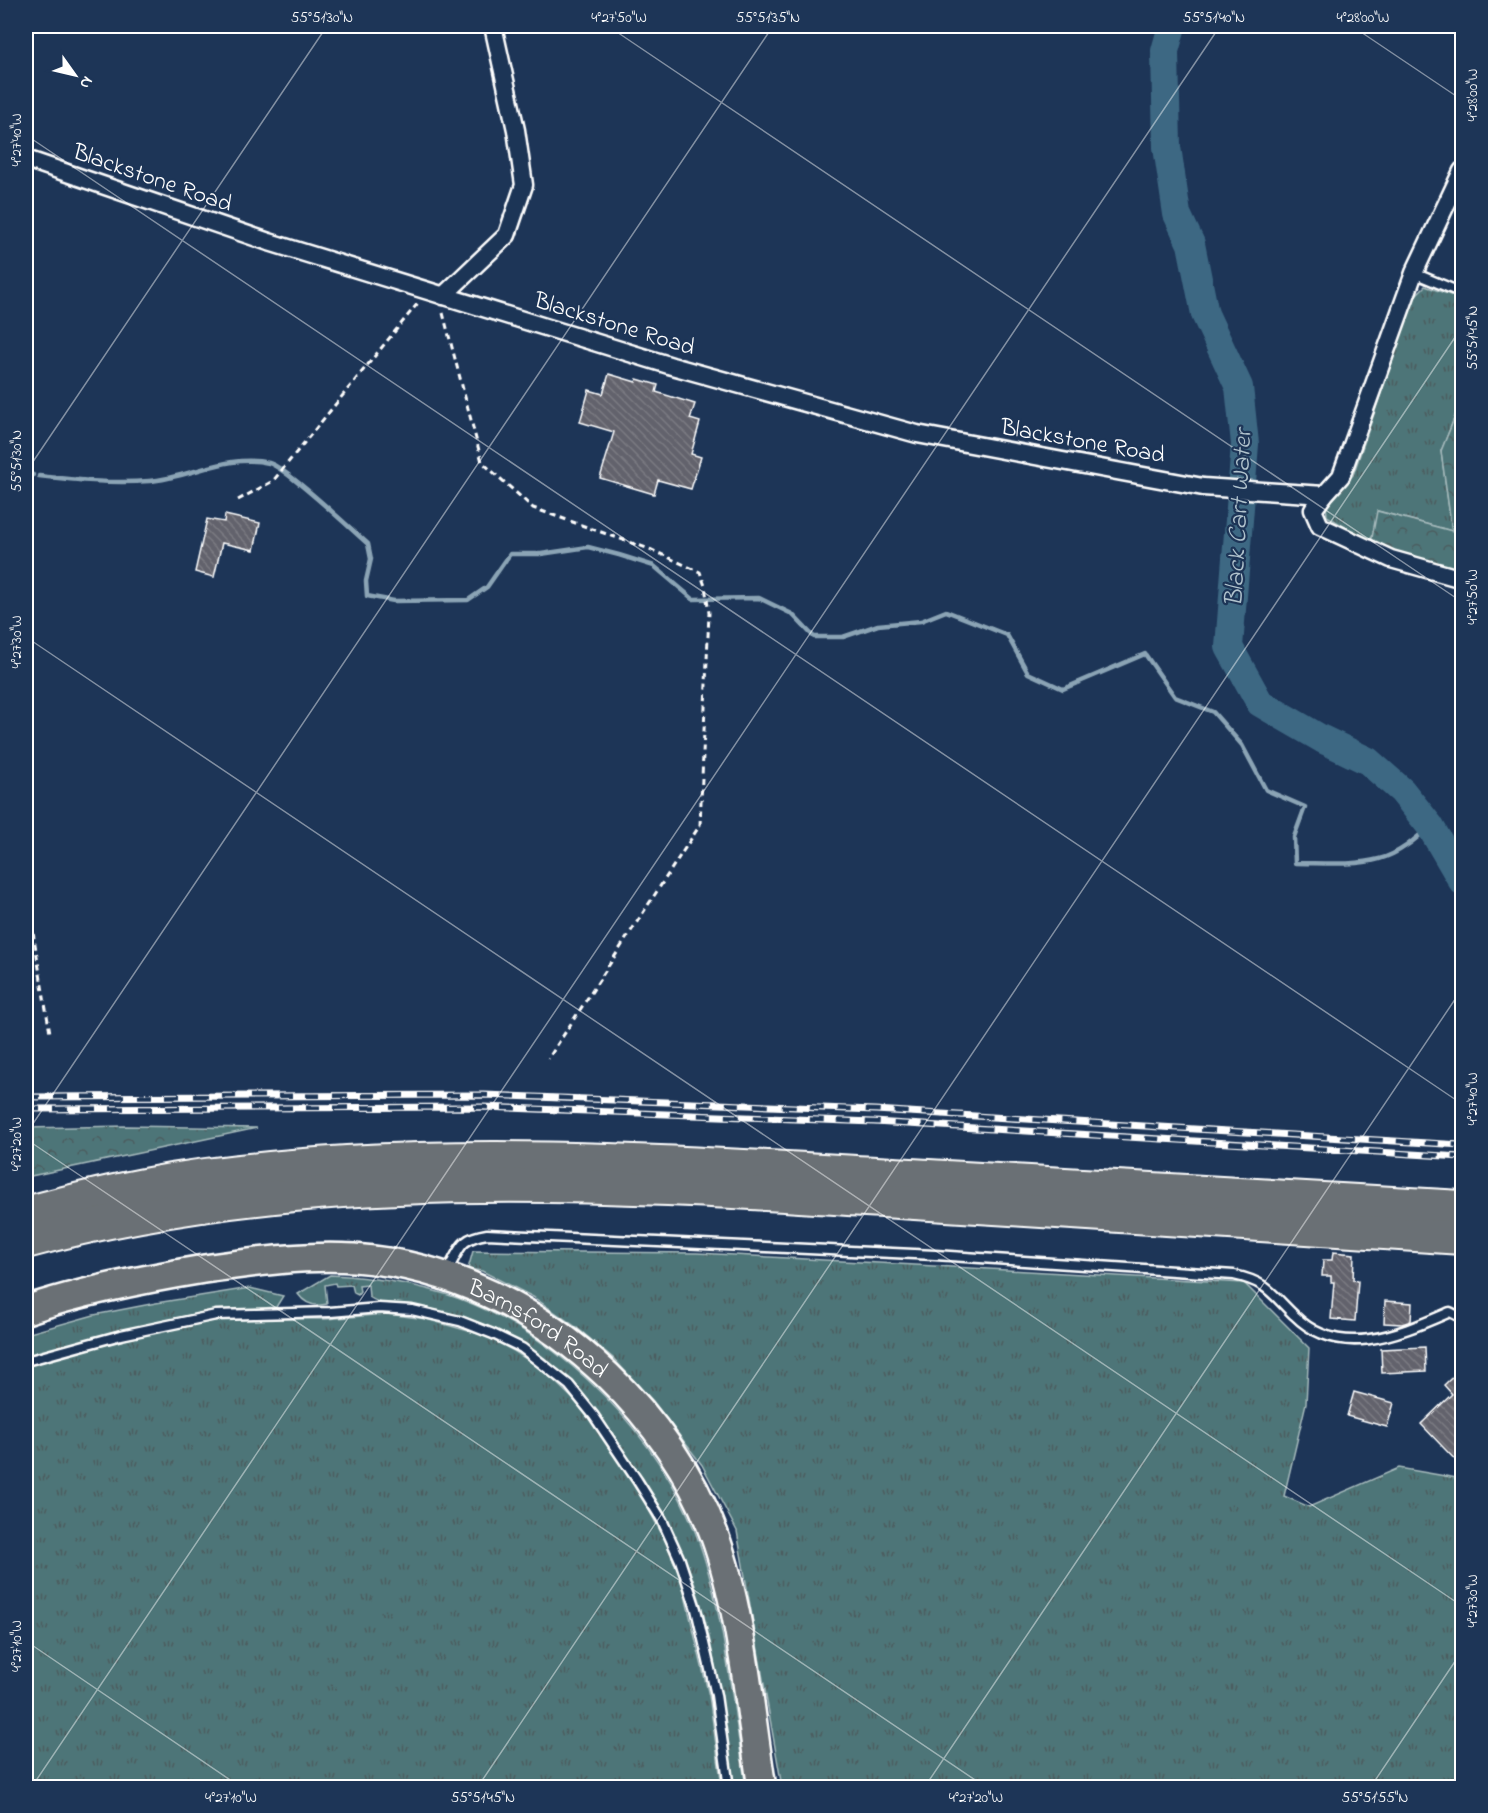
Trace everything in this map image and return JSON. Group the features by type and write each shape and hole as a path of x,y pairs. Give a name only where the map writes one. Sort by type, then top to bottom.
{"highway":[{"path":"26,1213 92,1196 162,1182 232,1172 398,1159 465,1158 711,1163 1462,1207"},
{"path":"26,1242 139,1215 274,1196 404,1188 553,1186 778,1195 1462,1238"}],"main road":[{"name":"Barnsford Road","path":"26,1310 94,1291 165,1275 278,1260 322,1257 376,1260 444,1275 484,1290 534,1317 577,1348 636,1404 675,1457 700,1501 723,1560 735,1614 762,1788"}],"street":[{"path":"435,293 507,235 524,185 516,130 493,26"},
{"name":"Blackstone Road","path":"26,159 269,242 672,366 917,434 1203,487 1324,495"},
{"path":"1462,176 1414,273 1341,476 1313,510 1320,526 1391,559 1462,579"}],"lane":[{"path":"1414,273 1462,293"},
{"path":"444,1275 456,1252 472,1236 488,1234 935,1255 1234,1275 1254,1279 1270,1290 1314,1332 1335,1338 1355,1340 1387,1337 1450,1312 1462,1318"},
{"path":"26,1361 121,1335 216,1315 330,1312 379,1308 412,1310 460,1321 522,1348 569,1385 600,1425 662,1520 680,1560 696,1609 716,1695 729,1788"}],"path":[{"path":"238,500 273,481 435,293 443,314 482,462 533,508 662,554 700,572 705,586 709,613 700,825 548,1059"},
{"path":"26,891 50,1033"}],"green space":[{"path":"1425,286 1462,299 1462,411 1458,409 1441,451 1452,531 1378,511 1371,543 1327,516 1326,504 1353,475 1414,297"},
{"path":"1458,409 1462,411 1462,572 1371,543 1377,511 1452,531 1441,451"},
{"path":"126,1126 257,1128 26,1177 26,1128"},
{"path":"473,1251 697,1253 1244,1283 1309,1348 1306,1403 1284,1496 1309,1507 1399,1468 1462,1479 1462,1787 782,1787 737,1531 702,1465 653,1401 613,1358 576,1327 533,1297 482,1271 468,1269"},
{"path":"330,1275 363,1277 412,1285 460,1299 498,1316 536,1338 571,1365 634,1429 661,1466 682,1503 699,1542 722,1632 746,1787 732,1787 709,1637 702,1607 682,1552 642,1480 586,1399 538,1353 491,1327 431,1309 383,1304 369,1297 368,1285 359,1286 358,1295 354,1293 352,1285 336,1286 335,1283 325,1285 327,1304 323,1305 307,1302 298,1294"},
{"path":"250,1288 283,1296 276,1307 215,1312 147,1325 26,1358 26,1334 94,1315"},
{"path":"387,1314 426,1319 486,1336 543,1370 573,1399 592,1422 638,1490 665,1540 682,1583 709,1696 722,1787 26,1788 26,1364 177,1327 231,1318 325,1319"}],"building":[{"path":"609,374 636,382 637,379 658,385 656,392 695,404 690,419 700,422 691,454 701,457 691,489 658,480 654,494 600,478 614,432 580,422 589,390 603,394"},
{"path":"225,515 260,523 254,550 222,543 214,577 195,572 207,519 224,522"},
{"path":"1333,1252 1354,1254 1353,1280 1358,1281 1355,1321 1331,1319 1334,1282 1331,1282 1331,1276 1322,1276 1323,1260 1332,1260"},
{"path":"1385,1301 1412,1303 1411,1321 1402,1324 1384,1323"},
{"path":"1425,1347 1426,1371 1382,1373 1381,1349"},
{"path":"1462,1368 1462,1467 1421,1424 1452,1394 1444,1385"},
{"path":"1354,1392 1394,1403 1387,1427 1347,1416"}],"waterway":[{"name":"Black Cart Water","path":"1172,26 1165,51 1167,147 1177,214 1191,244 1205,314 1239,387 1245,444 1229,647 1260,703 1322,739 1368,761 1402,791 1430,826 1462,881"},
{"path":"39,476 135,482 164,479 239,461 269,463 303,486 368,544 371,559 366,581 367,596 394,601 468,600 487,587 510,554 541,554 588,547 654,566 693,599 759,598 792,614 814,637 843,637 878,625 921,621 946,611 1007,635 1028,673 1063,689 1145,654 1175,697 1213,712 1242,745 1266,790 1305,807 1294,837 1295,863 1348,863 1379,859 1400,850 1430,826"},
{"path":"26,473 33,475"}],"railway":[{"path":"26,1097 484,1095 875,1110 1462,1145"},
{"path":"26,1109 483,1107 874,1122 1462,1157"}]}
